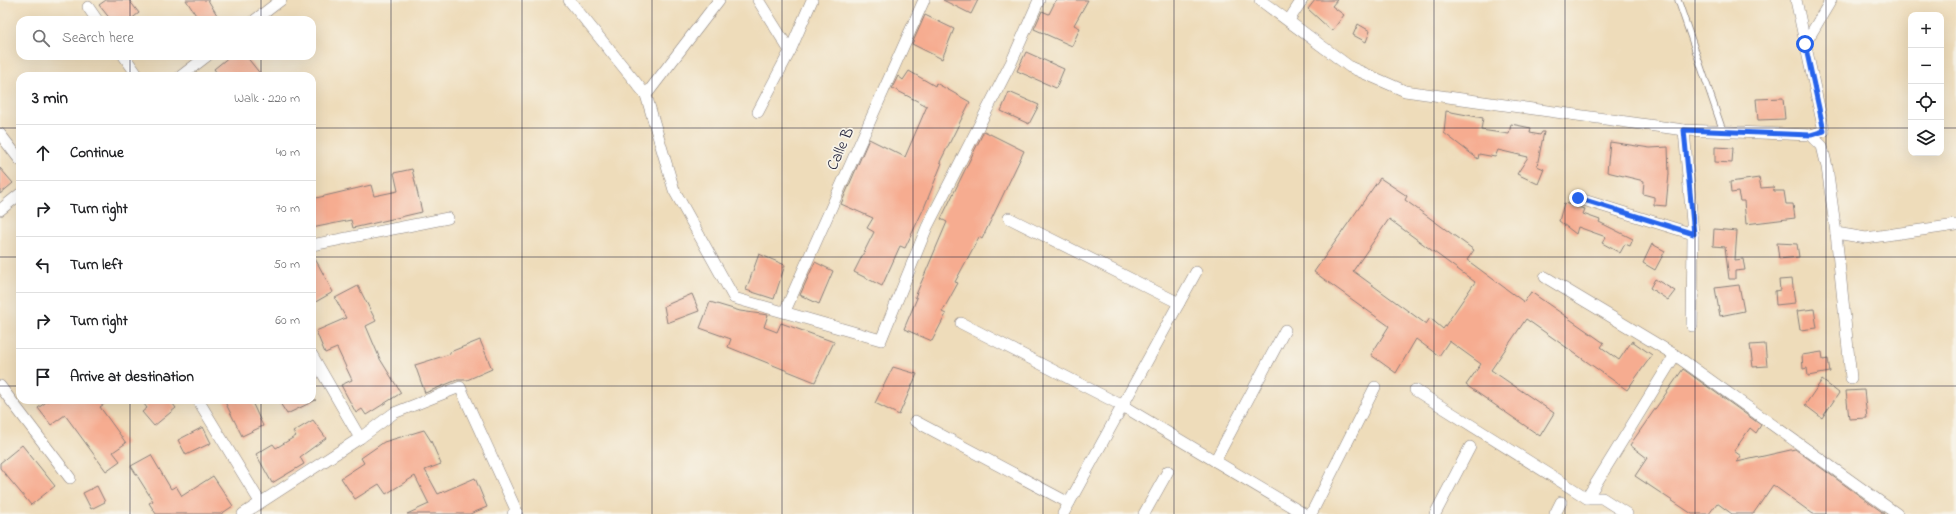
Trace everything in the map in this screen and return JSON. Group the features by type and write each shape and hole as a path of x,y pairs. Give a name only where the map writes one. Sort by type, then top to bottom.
{"street":[{"path":"260,16 281,0"},
{"path":"569,0 646,95 674,190 734,298 785,311 881,340 927,227 1011,63 1039,0"},
{"path":"646,95 719,0"},
{"path":"758,0 790,51"},
{"path":"758,112 790,51 812,0"},
{"name":"Calle B","path":"785,311 924,0"},
{"path":"1260,0 1289,20 1350,67 1405,91 1684,130 1811,135 1824,131 1796,0"},
{"path":"1289,20 1302,0"},
{"path":"1805,44 1832,0"},
{"path":"88,7 94,16"},
{"path":"127,60 135,72"},
{"path":"185,72 202,60"},
{"path":"1684,130 1694,234 1692,326"},
{"path":"0,134 16,155"},
{"path":"1811,135 1822,146 1827,167 1852,378"},
{"path":"0,210 16,197"},
{"path":"1578,198 1694,234"},
{"path":"316,244 448,218"},
{"path":"1009,218 1179,303"},
{"path":"1836,233 1866,238 1956,225"},
{"path":"1063,514 1196,272"},
{"path":"1545,277 1675,355 1897,514"},
{"path":"961,323 1123,406 1304,514"},
{"path":"1215,461 1285,330"},
{"path":"1588,498 1675,355"},
{"path":"316,362 360,438"},
{"path":"0,386 70,478"},
{"path":"243,514 360,438 394,413 460,387 517,512 513,514"},
{"path":"1311,514 1375,387"},
{"path":"1415,390 1588,498 1602,498 1627,514"},
{"path":"200,404 260,502"},
{"path":"915,421 1069,502"},
{"path":"1435,514 1470,447"},
{"path":"1144,514 1168,471"},
{"path":"1555,514 1561,502"}],"lane":[{"path":"1678,0 1723,131"}],"building":[{"path":"106,0 129,0 139,13 135,16 108,16 99,5"},
{"path":"186,0 208,0 218,16 196,16"},
{"path":"943,0 978,0 971,14"},
{"path":"1056,0 1088,0 1074,25 1080,28 1072,46 1034,29 1042,11 1049,14"},
{"path":"1315,0 1337,0 1332,6 1344,15 1332,31 1308,9"},
{"path":"925,15 954,29 942,59 912,44"},
{"path":"1358,24 1370,31 1366,42 1353,35"},
{"path":"1026,52 1064,69 1056,88 1017,71"},
{"path":"225,60 249,60 259,72 216,72 214,69"},
{"path":"909,71 935,86 936,83 970,102 940,162 942,163 924,208 905,248 900,246 882,286 854,272 874,232 867,228 873,218 841,204 869,139 905,157 927,106 892,88 898,76 903,80"},
{"path":"1009,92 1039,105 1029,124 1001,111"},
{"path":"1783,98 1785,119 1758,120 1756,99"},
{"path":"1446,111 1483,118 1481,130 1509,134 1511,124 1531,128 1530,133 1540,135 1544,132 1537,166 1544,169 1538,184 1517,174 1528,157 1498,150 1495,157 1479,154 1478,159 1444,133"},
{"path":"984,131 1024,151 982,239 979,237 955,282 958,283 942,312 946,314 932,341 904,329 917,298 915,297 947,222 941,219"},
{"path":"1610,142 1650,148 1668,147 1669,174 1666,206 1654,205 1654,197 1643,194 1644,181 1607,172"},
{"path":"1715,147 1733,148 1732,163 1715,162"},
{"path":"0,168 13,183 0,194"},
{"path":"412,169 422,212 353,228 351,220 316,227 316,198 371,185 374,196 398,191 394,173"},
{"path":"1380,178 1407,196 1405,200 1474,250 1467,260 1524,302 1531,292 1604,343 1601,347 1619,360 1632,341 1652,355 1627,390 1526,319 1491,370 1554,413 1540,436 1466,385 1481,364 1449,341 1439,356 1416,339 1396,373 1371,355 1389,326 1314,272","holes":["1389,219 1475,282 1443,329 1430,318 1426,324 1353,271"]},
{"path":"1759,178 1761,188 1773,187 1774,191 1784,191 1786,204 1793,204 1795,218 1746,224 1744,201 1740,201 1738,192 1731,193 1730,182"},
{"path":"1564,203 1585,209 1583,214 1600,220 1599,222 1633,239 1630,246 1625,244 1620,253 1602,243 1606,237 1578,227 1576,234 1559,221"},
{"path":"1714,229 1737,231 1735,260 1743,259 1745,270 1735,271 1735,279 1729,279 1725,247 1713,246"},
{"path":"1777,243 1797,244 1799,257 1779,259"},
{"path":"1652,244 1665,251 1655,270 1643,263"},
{"path":"759,254 785,265 774,299 746,290"},
{"path":"316,260 333,292 316,302"},
{"path":"815,262 833,271 819,304 800,295"},
{"path":"1655,279 1675,291 1668,300 1650,288"},
{"path":"1792,279 1795,303 1776,305 1775,291 1780,290 1779,280"},
{"path":"1739,285 1744,311 1720,316 1715,288"},
{"path":"358,286 376,321 366,326 380,359 401,393 366,415 362,409 356,413 341,385 352,380 337,348 325,353 316,331 346,318 335,298"},
{"path":"692,294 699,311 667,323 664,306"},
{"path":"710,302 740,311 768,315 764,327 777,332 781,323 834,342 815,382 728,347 731,339 700,328"},
{"path":"1814,309 1817,328 1800,330 1797,311"},
{"path":"480,340 492,369 467,380 457,380 425,393 415,365 450,354 450,352"},
{"path":"1765,344 1767,366 1753,367 1750,345"},
{"path":"1822,352 1823,360 1828,359 1830,372 1808,376 1807,368 1803,369 1802,355"},
{"path":"893,367 917,374 899,415 875,403"},
{"path":"1683,369 1761,425 1756,433 1750,428 1734,451 1741,456 1737,462 1795,449 1885,514 1813,514 1773,485 1753,514 1732,514 1717,503 1709,514 1692,514 1635,476 1647,458 1630,445"},
{"path":"1822,380 1839,393 1822,418 1805,405"},
{"path":"1864,390 1867,418 1849,419 1846,391"},
{"path":"44,404 104,404 100,407 126,443 113,452 120,461 106,471 65,415 51,425 38,408"},
{"path":"144,404 173,404 176,408 154,426 142,412 147,408"},
{"path":"226,404 253,404 263,426 242,436"},
{"path":"281,404 308,404 287,414"},
{"path":"313,420 326,438 300,457 304,464 272,483 256,454 273,444 276,448 296,436 293,432"},
{"path":"203,427 211,443 186,455 178,440"},
{"path":"424,430 431,441 441,464 425,470 438,494 475,478 487,507 470,514 407,514 429,504 415,476 386,494 379,484 355,499 341,478 364,463 361,458 384,442"},
{"path":"22,445 55,486 31,505 0,468 0,463"},
{"path":"151,455 171,489 176,486 182,496 213,476 233,506 221,514 156,514 149,503 153,501 131,466"},
{"path":"97,486 105,502 91,509 83,493"}],"route":[{"path":"1578,198 1694,234 1684,130 1811,135 1824,131 1805,44"}]}
